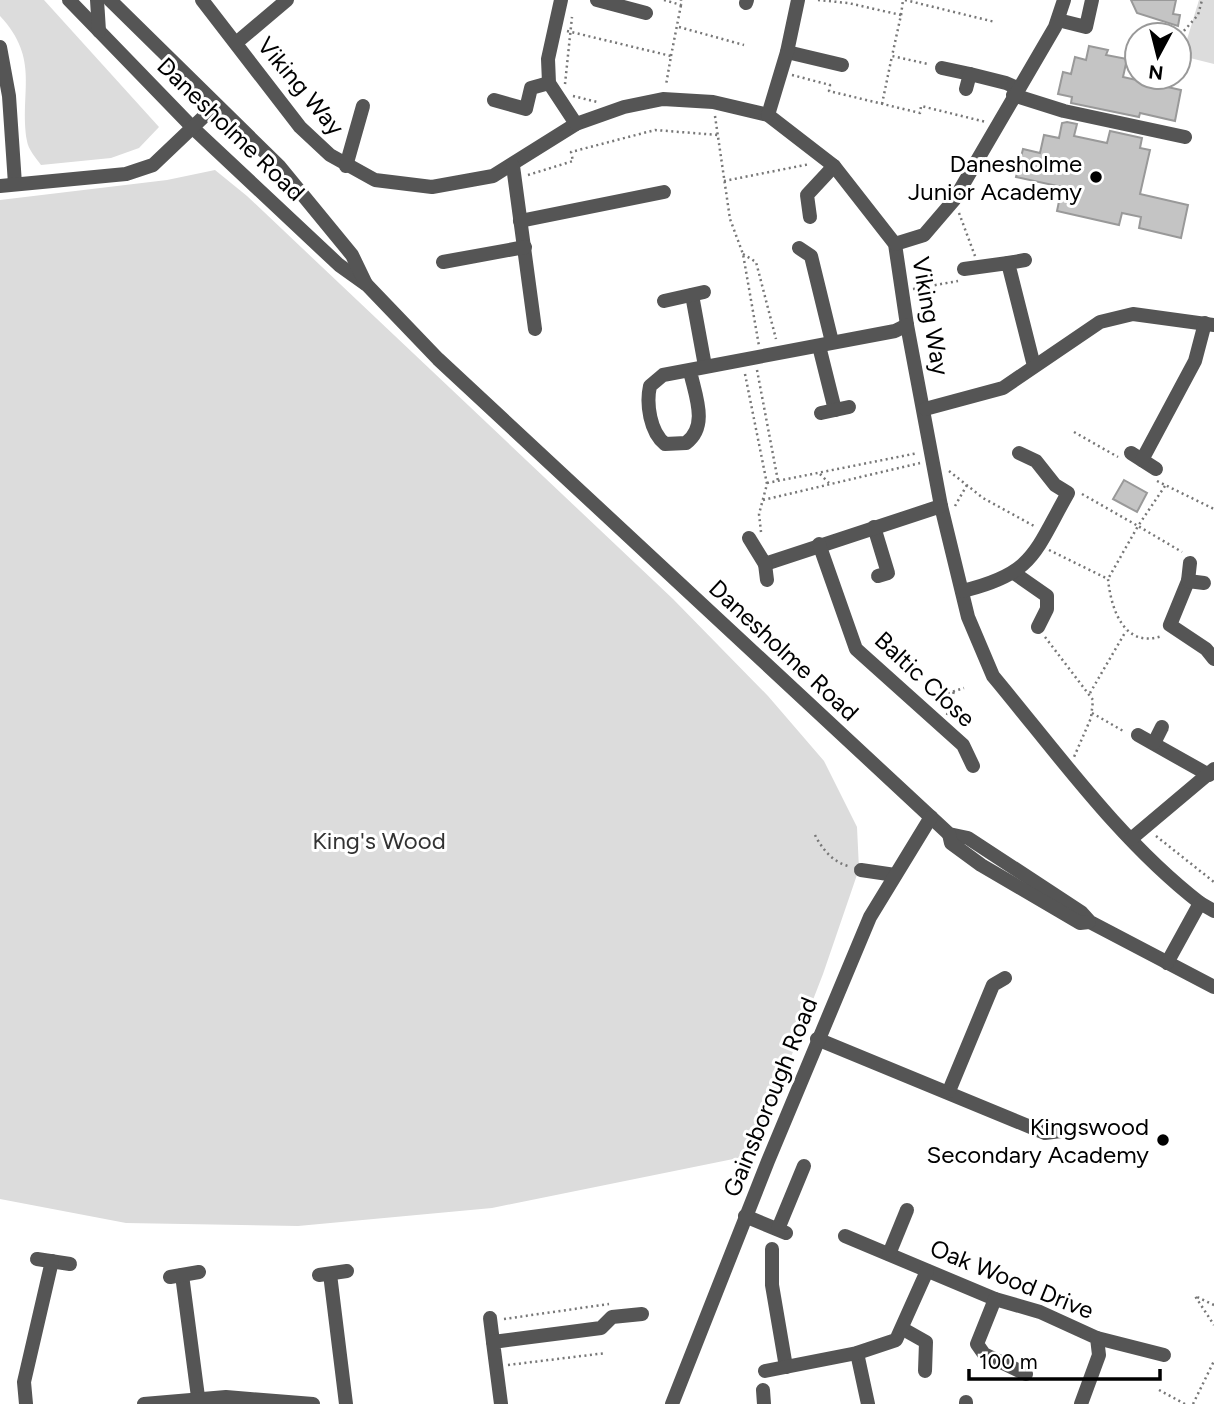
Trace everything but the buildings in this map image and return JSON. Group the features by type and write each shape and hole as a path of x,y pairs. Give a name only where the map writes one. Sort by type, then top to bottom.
{"street":[{"name":"Danesholme Road","path":"69,0 194,129 339,265 367,285 438,359 949,834 968,838 1081,912 1090,922 1214,987"},
{"path":"97,0 99,31"},
{"name":"Danesholme Road","path":"110,0 123,7 215,106 279,166 352,255 367,285"},
{"name":"Viking Way","path":"202,0 300,127 346,166 374,180 432,187 514,173 576,124 624,107 671,99 713,102 768,114 834,166 895,244 907,325 942,506 974,636 993,676 1163,875 1214,911"},
{"path":"236,43 287,0"},
{"path":"561,0 548,59 549,82 576,124"},
{"path":"597,0 646,13"},
{"path":"768,114 787,52 798,0"},
{"path":"895,244 923,235 954,200 1058,20 1064,0"},
{"path":"1058,20 1086,27 1092,0"},
{"path":"0,47 9,96 15,184"},
{"path":"787,52 842,65"},
{"path":"956,71 1006,83 1015,92 1064,111 1185,137"},
{"path":"956,71 966,89"},
{"path":"494,100 526,109 531,88 549,82"},
{"path":"0,186 126,174 152,164 194,129 215,106"},
{"path":"346,166 363,106"},
{"path":"810,217 807,195 834,166"},
{"path":"514,173 535,329"},
{"path":"520,221 664,192"},
{"path":"443,262 525,247"},
{"path":"799,248 811,256 835,410"},
{"path":"972,267 1025,260"},
{"path":"1008,263 1034,366"},
{"path":"664,301 698,294 705,366"},
{"path":"925,409 1003,388 1100,322 1133,314 1210,324 1195,361 1134,459 1156,469"},
{"path":"690,371 698,430 686,443 665,444 655,433 648,401 650,386 663,375 895,331 907,325"},
{"path":"962,591 986,585 1014,573 1028,563 1068,494 1055,485 1036,461 1019,453"},
{"path":"765,564 819,544 942,506"},
{"path":"874,527 888,573 877,576"},
{"path":"753,543 765,564 767,580"},
{"name":"Baltic Close","path":"819,544 856,649 963,745 973,766"},
{"path":"1190,563 1188,581 1170,625 1206,649 1214,659"},
{"path":"1014,573 1047,596 1047,609 1038,627"},
{"path":"1188,581 1205,583"},
{"path":"1154,743 1162,727"},
{"path":"1131,839 1211,772 1138,735"},
{"name":"Gainsborough Road","path":"672,1404 817,1039 870,917 931,817"},
{"path":"861,870 895,875"},
{"path":"1167,963 1200,903"},
{"path":"949,1091 993,985 1005,978"},
{"path":"817,1039 890,1071 949,1091 1045,1133 1060,1131"},
{"path":"746,1216 782,1231 804,1166"},
{"path":"889,1254 907,1210"},
{"name":"Oak Wood Drive","path":"845,1236 995,1300 1040,1312 1097,1338 1099,1355 1081,1404"},
{"path":"772,1249 772,1285 786,1367"},
{"path":"26,1404 24,1382 45,1260 70,1264"},
{"path":"346,1404 324,1274 347,1271"},
{"path":"765,1371 857,1353 896,1340 927,1271"},
{"path":"198,1397 176,1276 199,1272"},
{"path":"995,1300 977,1344 982,1359 1026,1374"},
{"path":"494,1342 601,1328 611,1310 642,1314"},
{"path":"491,1320 501,1404"},
{"path":"903,1329 926,1342 925,1371"},
{"path":"1097,1338 1164,1356"},
{"path":"857,1353 868,1404"},
{"path":"144,1404 198,1397 304,1403"}],"path":[{"path":"664,0 681,2 679,27 665,80 671,99"},
{"path":"818,0 848,1 901,15"},
{"path":"882,104 904,0 995,22"},
{"path":"1193,21 1198,15 1202,0"},
{"path":"573,12 565,94 597,102 607,98"},
{"path":"679,27 744,45"},
{"path":"553,28 671,56"},
{"path":"892,55 956,71"},
{"path":"781,72 830,85 829,91 920,113 921,106 996,125"},
{"path":"713,102 730,219 743,254 767,484 753,543"},
{"path":"514,173 573,161 571,152 655,130 718,135"},
{"path":"724,181 814,164 820,155"},
{"path":"903,292 963,280 972,267 954,200"},
{"path":"743,254 756,262 779,353"},
{"path":"752,357 778,481"},
{"path":"1074,432 1134,459 1140,469 1165,486 1214,509"},
{"path":"767,484 933,457 983,498 1042,539 1108,579"},
{"path":"762,500 933,457"},
{"path":"820,474 829,483"},
{"path":"946,523 967,485"},
{"path":"1165,486 1138,526 1108,579 1110,602 1126,631 1140,638 1153,640 1179,631"},
{"path":"1068,494 1072,488 1195,560 1190,563"},
{"path":"1038,627 1093,700 1092,713 1074,757"},
{"path":"1090,693 1126,631"},
{"path":"916,704 964,688"},
{"path":"939,725 945,719 954,691"},
{"path":"1092,713 1131,736 1138,735"},
{"path":"1145,828 1214,882"},
{"path":"815,835 821,846 839,864 861,870"},
{"path":"1214,1305 1195,1296 1194,1300 1214,1325"},
{"path":"491,1320 611,1310"},
{"path":"496,1367 606,1353"},
{"path":"1193,1404 1214,1361"},
{"path":"1159,1391 1185,1404"}],"green space":[{"path":"0,0 44,0 159,127 139,148 111,158 41,165 27,141 24,62 13,32 0,16"},
{"path":"1199,0 1214,0 1214,64 1193,59 1193,21"},
{"name":"King's Wood","path":"215,170 247,196 673,599 768,696 824,761 857,827 859,869 823,974 753,1155 492,1208 298,1226 126,1223 0,1199 0,200 167,180"}],"place":[{"name":"Danesholme Junior Academy","path":"1096,177"},
{"name":"Kingswood Secondary Academy","path":"1163,1140"}]}
